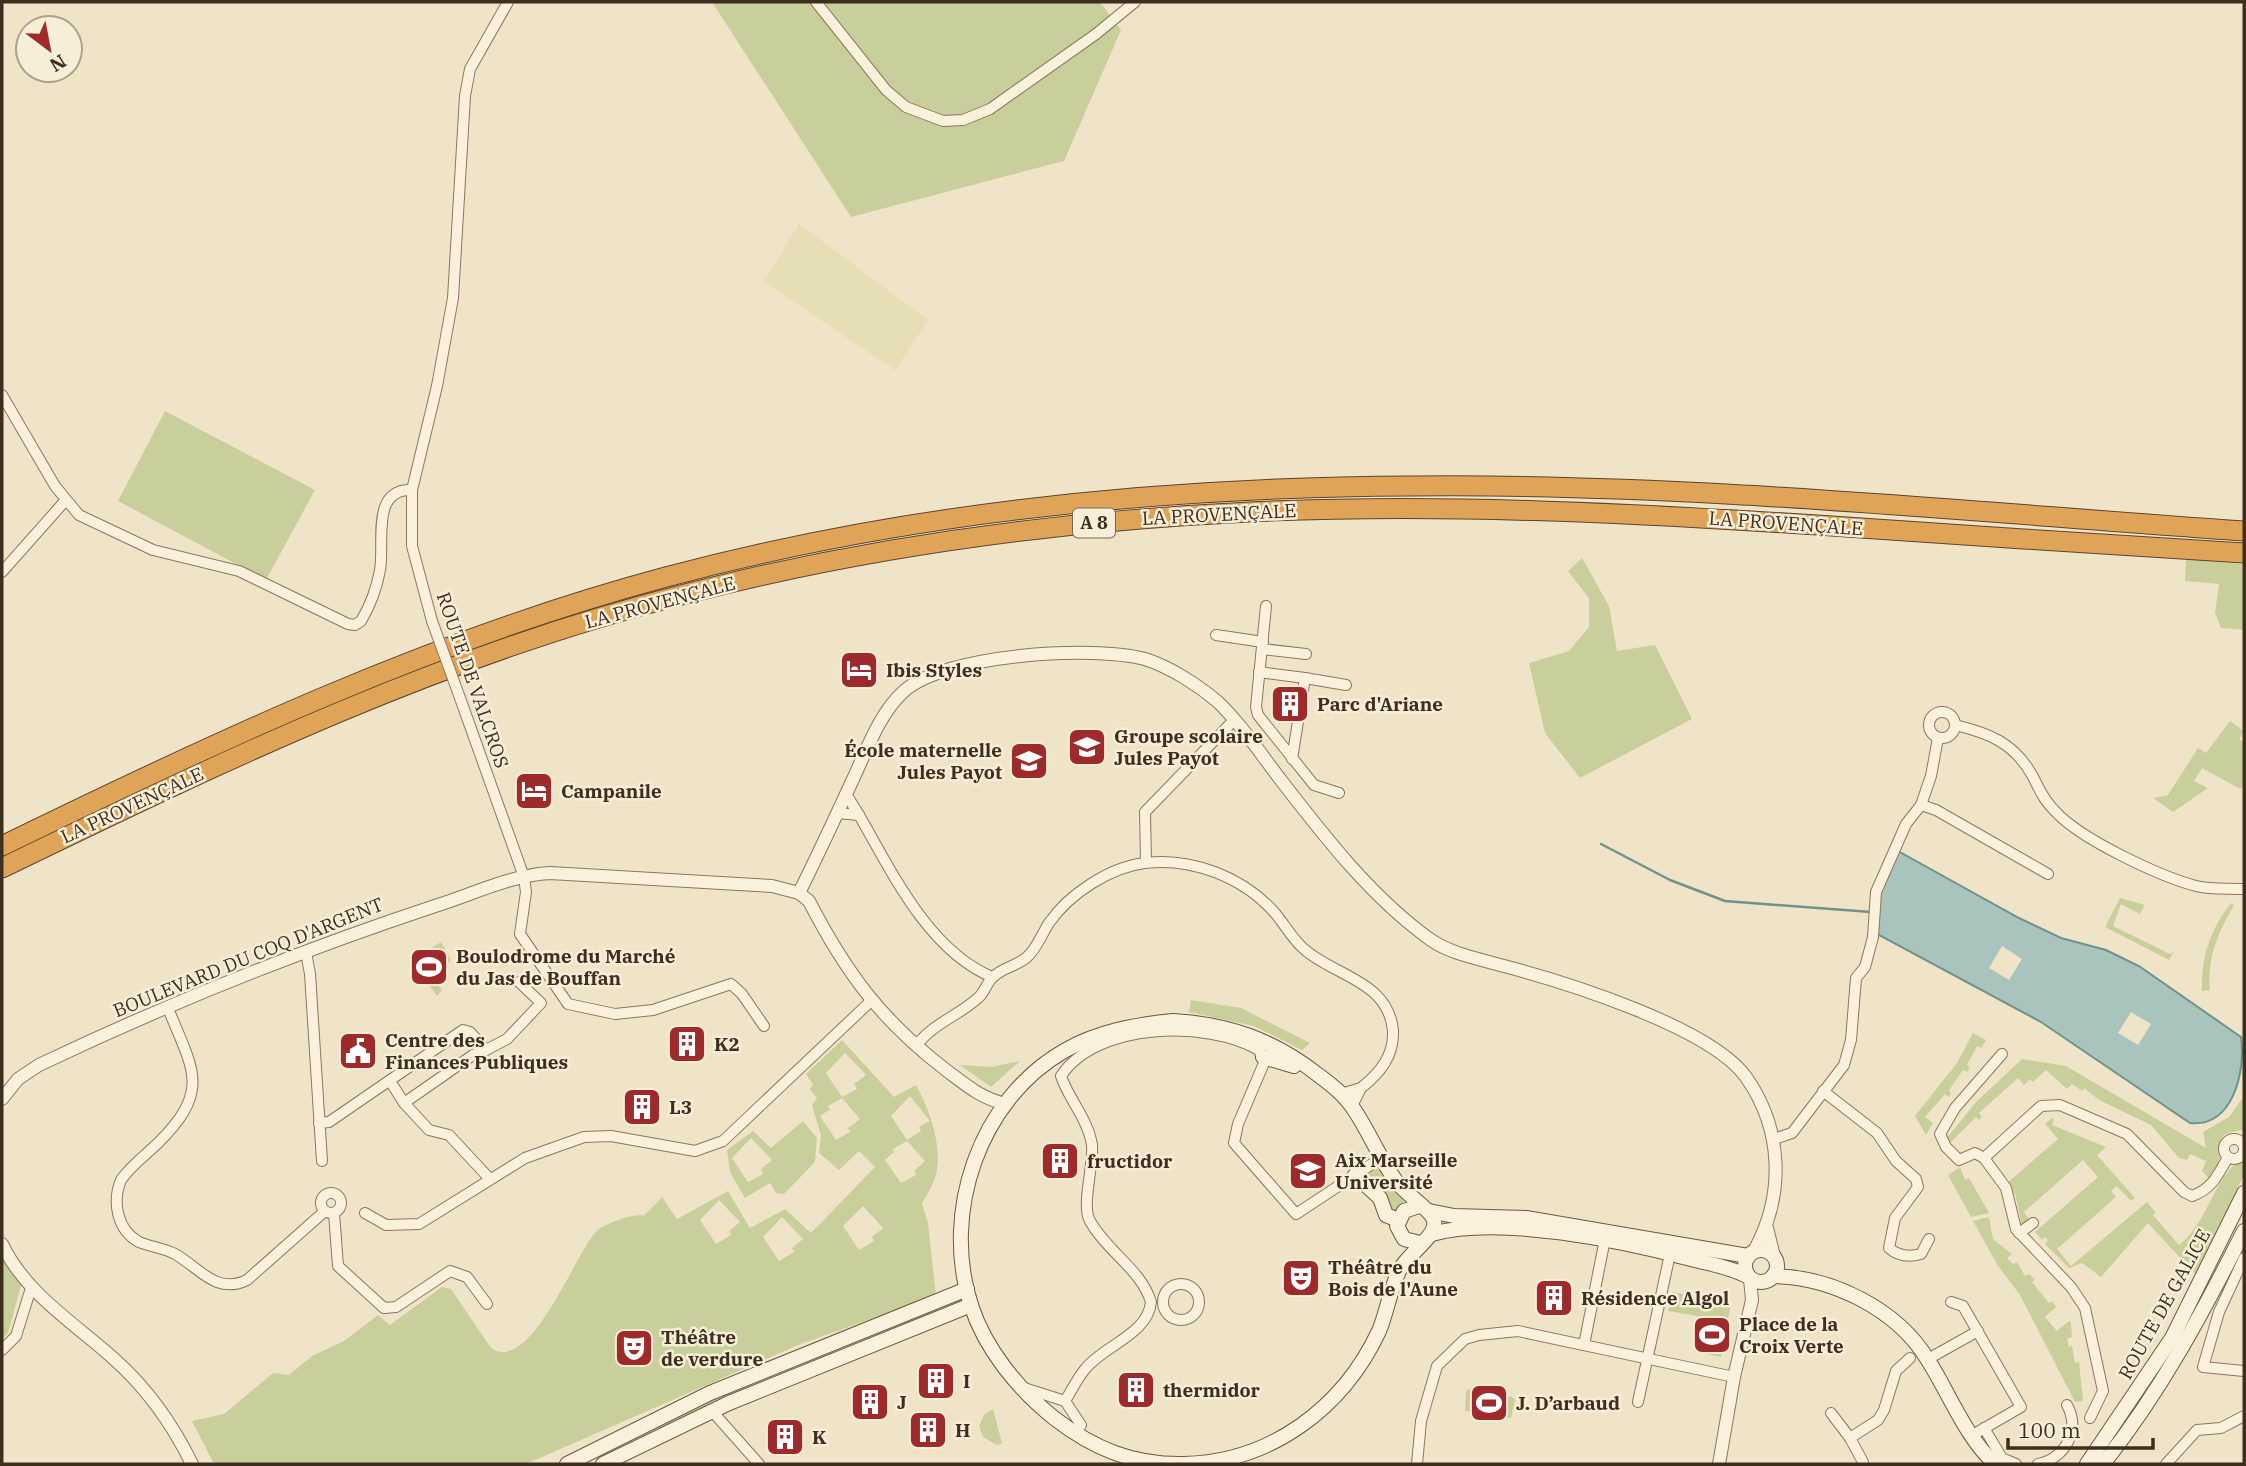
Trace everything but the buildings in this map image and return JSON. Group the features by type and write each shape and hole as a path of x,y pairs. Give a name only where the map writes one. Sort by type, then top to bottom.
{"highway":[{"name":"LA PROVENÇALE","path":"2,846 372,675 509,624 733,560 966,516 1182,494 1412,485 1585,488 2244,531"},
{"name":"LA PROVENÇALE","path":"2,868 254,748 394,688 489,652 598,618 800,567 892,549 1042,528 1249,512 1500,509 1590,511 2244,553"},
{"path":"2,877 254,748"}],"main road":[{"path":"1432,1234 1435,1222 1399,1186 1352,1106 1337,1090 1288,1054 1250,1034 1219,1025 1173,1021 1121,1028 1075,1045 1043,1065 993,1121 976,1157 966,1193 961,1234 967,1289 985,1336 1021,1387 1117,1456 1146,1462 1200,1463 1256,1458 1314,1416 1353,1377 1382,1322 1400,1269 1420,1243 1432,1234 1488,1228 1605,1239 1759,1279 1797,1277 1843,1290 1906,1330 1978,1432 1995,1464"},
{"path":"1264,1060 1288,1063 1337,1090"},
{"path":"1355,1175 1380,1198 1387,1215 1398,1220"},
{"name":"ROUTE DE GALICE","path":"2087,1464 2172,1338 2244,1193"},
{"path":"1398,1220 1408,1208 1424,1209 1454,1216 1526,1218 1751,1253 1765,1250 1797,1277"},
{"path":"1398,1220 1402,1238 1420,1243"},
{"name":"ROUTE DE GALICE","path":"2103,1464 2144,1412 2244,1231"},
{"path":"1751,1253 1744,1269 1759,1279"},
{"path":"1759,1279 1776,1271 1774,1257"},
{"path":"567,1464 710,1392 967,1289"},
{"path":"603,1464 712,1410 971,1304"}],"street":[{"name":"ROUTE DE VALCROS","path":"508,2 470,69 465,96 453,299 437,386 412,489 412,546 432,621 524,877"},
{"path":"816,2 886,90 906,107 943,121 963,120 989,109 1096,34 1135,2"},
{"path":"2,395 65,500 79,515 153,550 186,561 239,571 341,622 355,625 366,612 380,573 384,505 393,495 412,489"},
{"path":"2,572 65,500"},
{"path":"1266,606 1259,672 1258,715 1314,785 1339,793"},
{"path":"1216,635 1306,654"},
{"path":"1006,1104 981,1096 916,1046 871,1001 841,960 809,901 799,893 877,727 903,692 934,674 974,663 1081,651 1142,659 1165,666 1215,700 1375,892 1433,942 1469,957 1602,997 1714,1047 1733,1062 1756,1093 1774,1139 1775,1188 1766,1228 1751,1253"},
{"path":"1259,672 1346,685"},
{"path":"1292,759 1305,678"},
{"path":"1938,738 1929,730 1934,715 1944,712 1950,715 1955,725 1987,733 2008,745 2023,762 2055,811 2091,839 2194,885 2244,889"},
{"path":"1146,862 1145,811 1234,720"},
{"path":"1938,738 1948,736 1955,725"},
{"path":"1774,1139 1792,1133 1844,1065 1851,1040 1856,978 1865,967 1881,875 1906,824 1921,805 1931,776 1938,738"},
{"path":"846,794 897,881 936,934 973,969 992,977"},
{"path":"1921,805 1936,810 2048,874"},
{"path":"837,813 859,815"},
{"path":"916,1046 923,1036 978,998 992,977 1026,958 1047,925 1068,902 1102,878 1122,868 1146,862 1200,866 1231,878 1272,909 1303,948 1377,995 1388,1010 1394,1043 1378,1075 1362,1088 1352,1106"},
{"name":"BOULEVARD DU COQ D'ARGENT","path":"2,1099 18,1079 39,1065 168,1008 306,952 524,877 550,873 589,874 772,886 799,893"},
{"path":"524,877 526,892 520,934 568,1004 615,1014 653,1010 732,984 764,1026"},
{"path":"306,952 310,974 322,1161"},
{"path":"404,1103 473,1055 507,1039 541,1003 519,982"},
{"path":"365,1213 386,1225 419,1224 525,1158 584,1137 611,1136 698,1151 723,1141 871,1001"},
{"path":"168,1008 190,1062 193,1093 181,1118 121,1180 116,1190 117,1207 126,1230 142,1243 172,1252 211,1281 231,1285 247,1280 329,1212 338,1266 384,1308 396,1307 450,1271 467,1277 487,1304"},
{"path":"319,1124 329,1122 463,1030 470,1032 486,1050"},
{"path":"1065,1401 1086,1368 1108,1348 1144,1323 1157,1303 1139,1276 1112,1252 1088,1218 1092,1146 1085,1121 1067,1093 1061,1076 1076,1057 1087,1050 1143,1033 1211,1034 1255,1047 1264,1060 1238,1124 1234,1143 1296,1214 1381,1158"},
{"path":"2002,1054 1955,1108 1940,1134 1946,1147 1959,1160 1975,1153 1984,1158 2006,1188 2016,1230 2071,1287 2085,1308 2103,1391 2090,1418"},
{"path":"390,1081 404,1103 429,1129 449,1135 489,1178"},
{"path":"1337,1090 1362,1088"},
{"path":"1823,1091 1878,1133 1895,1161 1916,1179 1918,1187 1895,1218 1889,1248 1894,1252 1913,1256 1921,1254 1929,1239"},
{"path":"981,1096 993,1121"},
{"path":"1984,1158 2041,1106 2060,1105 2127,1134 2184,1192 2192,1196 2203,1192 2214,1183 2228,1157 2237,1158 2242,1154 2242,1139"},
{"path":"2020,1233 2033,1223"},
{"path":"1766,1228 1774,1257"},
{"path":"1584,1345 1605,1239"},
{"path":"2,1244 31,1288 115,1360 154,1400 192,1464"},
{"path":"1638,1402 1670,1254"},
{"path":"2244,1258 2220,1312 2203,1367 2244,1371"},
{"path":"1719,1464 1734,1377 1759,1279"},
{"path":"2,1350 16,1336 31,1288"},
{"path":"1963,1306 1975,1299"},
{"path":"1951,1302 1963,1306 2021,1407 1978,1432 2002,1458 2016,1464"},
{"path":"1417,1464 1421,1421 1437,1366 1465,1339 1493,1332 1518,1331 1734,1377"},
{"path":"1928,1359 1978,1331"},
{"path":"1850,1438 1878,1420 1891,1393 1896,1371 1910,1359"},
{"path":"1021,1387 1065,1401 1078,1429"},
{"path":"2038,1464 2059,1455 2070,1440 2072,1419 2067,1405"},
{"path":"712,1410 759,1464"},
{"path":"1832,1413 1863,1462"},
{"path":"2166,1464 2197,1430 2221,1428 2244,1416"}],"shaded area":[{"path":"799,224 928,320 895,370 764,282"}],"green space":[{"path":"712,2 1100,2 1121,30 1064,161 851,217"},
{"path":"165,411 315,490 266,580 118,501"},
{"path":"1582,558 1609,606 1617,651 1655,645 1692,719 1580,778 1545,733 1529,663 1569,651 1589,627 1589,598 1568,571"},
{"path":"2186,559 2244,564 2244,630 2221,628 2215,613 2219,584 2185,581"},
{"path":"2230,721 2244,731 2239,739 2244,743 2244,784 2240,789 2202,768 2194,781 2208,788 2173,812 2153,798 2168,795 2198,748 2206,753"},
{"path":"2120,898 2145,905 2140,914 2121,904 2113,926 2170,954 2174,951 2169,960 2105,927"},
{"path":"2231,903 2234,905 2212,956 2210,990 2202,991 2208,944 2217,923"},
{"name":"Boulodrome du Marché du Jas de Bouffan","path":"441,942 451,960 433,979 442,990 437,996 411,961"},
{"path":"1191,1000 1241,1008 1310,1043 1302,1050 1254,1026 1189,1012"},
{"path":"1973,1033 1986,1040 1981,1048 1977,1046 1967,1065 1970,1068 1967,1072 1963,1070 1949,1090 1949,1097 1945,1094 1925,1117 1933,1123 1926,1135 1915,1116 1957,1063"},
{"path":"842,1040 894,1097 916,1085 936,1136 936,1174 922,1204 928,1223 936,1296 798,1345 526,1464 214,1464 192,1421 224,1414 273,1373 289,1375 312,1356 344,1341 378,1315 390,1325 442,1287 451,1289 491,1348 507,1352 522,1344 552,1305 599,1229 628,1217 644,1216 662,1197 677,1219 728,1191 750,1228 785,1209 811,1233 875,1167 859,1151 839,1170 819,1153 821,1136 812,1105 817,1098 810,1089 813,1085 806,1074","holes":["845,1053 866,1075 854,1084 857,1089 842,1097 826,1073","910,1096 930,1121 919,1127 921,1131 907,1140 891,1116","842,1098 860,1119 848,1128 850,1132 836,1140 820,1116 829,1110 831,1112 828,1106","907,1141 925,1161 914,1171 916,1175 901,1183 885,1160 894,1152 893,1149","719,1200 740,1222 729,1231 731,1235 716,1244 700,1220","863,1206 883,1228 872,1237 874,1241 859,1250 843,1226","782,1217 803,1239 792,1248 794,1252 779,1261 763,1237"]},
{"path":"2022,1059 2066,1066 2206,1148 2203,1132 2229,1117 2244,1096 2244,1130 2222,1137 2217,1166 2210,1179 2202,1171 2206,1161 2190,1154 2187,1160 2179,1158 2151,1125 2099,1100 2084,1088 2082,1091 2072,1084 2067,1089 2046,1070 2033,1082 2030,1079 2024,1085 2018,1078 1979,1113 1982,1117 1979,1120 1976,1117 1951,1142 1947,1138 1976,1102"},
{"path":"1020,1061 991,1087 960,1065 991,1067"},
{"path":"2052,1118 2052,1125 2106,1147 2097,1155 2135,1198 2131,1201 2117,1186 2111,1191 2116,1197 2057,1249 2071,1266 2147,1202 2156,1213 2153,1215 2179,1245 2197,1224 2225,1176 2244,1157 2244,1175 2195,1274 2148,1223 2101,1277 2082,1263 2069,1268 2045,1244 2048,1240 2045,1237 2042,1240 2035,1232 2098,1177 2083,1160 2024,1212 2029,1219 2022,1225 2015,1193 2011,1193 2007,1183 2058,1139 2045,1124"},
{"path":"803,1121 817,1138 815,1162 784,1194 776,1193 770,1183 745,1198 730,1172 727,1150 753,1131 771,1148","holes":["751,1138 772,1160 761,1169 763,1174 748,1182 732,1158"]},
{"path":"1378,1164 1407,1198 1393,1215 1368,1181 1367,1174"},
{"path":"1960,1167 1965,1180 1969,1178 1989,1213 1971,1217 1948,1175"},
{"path":"1989,1217 1993,1239 2012,1254 2007,1258 2013,1264 2017,1262 2025,1276 2029,1274 2035,1280 2032,1282 2049,1303 2052,1301 2056,1307 2045,1317 2057,1331 2069,1321 2071,1323 2072,1337 2067,1339 2069,1347 2072,1346 2075,1363 2079,1362 2083,1401 2075,1402 2020,1295 1998,1266 1973,1221"},
{"path":"2,1257 21,1286 8,1333 2,1339"},
{"name":"Place de la Croix Verte","path":"1672,1292 1731,1303 1721,1357 1695,1352 1702,1317 1668,1311"},
{"path":"938,1303 939,1312 842,1348 660,1431 655,1423"},
{"name":"J. D’arbaud","path":"1470,1389 1512,1397 1515,1400 1511,1418 1465,1411 1466,1391"},
{"path":"993,1409 1002,1443 997,1445 983,1437 979,1426 984,1415"}],"water":[{"path":"1898,851 2019,918 2061,938 2106,950 2139,966 2241,1037 2238,1080 2226,1107 2205,1122 2190,1123 2041,1022 1877,934 1879,891"}],"pier":[{"path":"2002,946 2022,959 2009,980 1989,968"},
{"path":"2131,1012 2151,1024 2138,1045 2118,1033"}],"waterway":[{"path":"1601,844 1670,880 1725,901 1871,912"}],"place":[{"name":"Ibis Styles","path":"859,670"},
{"name":"Parc d'Ariane","path":"1290,704"},
{"name":"Groupe scolaire Jules Payot","path":"1087,747"},
{"name":"École maternelle Jules Payot","path":"1029,761"},
{"name":"Campanile","path":"534,791"},
{"name":"Boulodrome du Marché du Jas de Bouffan","path":"429,967"},
{"name":"K2","path":"687,1044"},
{"name":"Centre des Finances Publiques","path":"358,1051"},
{"name":"L3","path":"642,1107"},
{"name":"fructidor","path":"1060,1161"},
{"name":"Aix Marseille Université","path":"1308,1171"},
{"name":"Théâtre du Bois de l'Aune","path":"1301,1278"},
{"name":"Résidence Algol","path":"1554,1298"},
{"name":"Place de la Croix Verte","path":"1712,1335"},
{"name":"Théâtre de verdure","path":"634,1348"},
{"name":"I","path":"936,1381"},
{"name":"thermidor","path":"1136,1390"},
{"name":"J","path":"870,1402"},
{"name":"J. D’arbaud","path":"1489,1403"},
{"name":"H","path":"928,1430"},
{"name":"K","path":"785,1437"}]}
